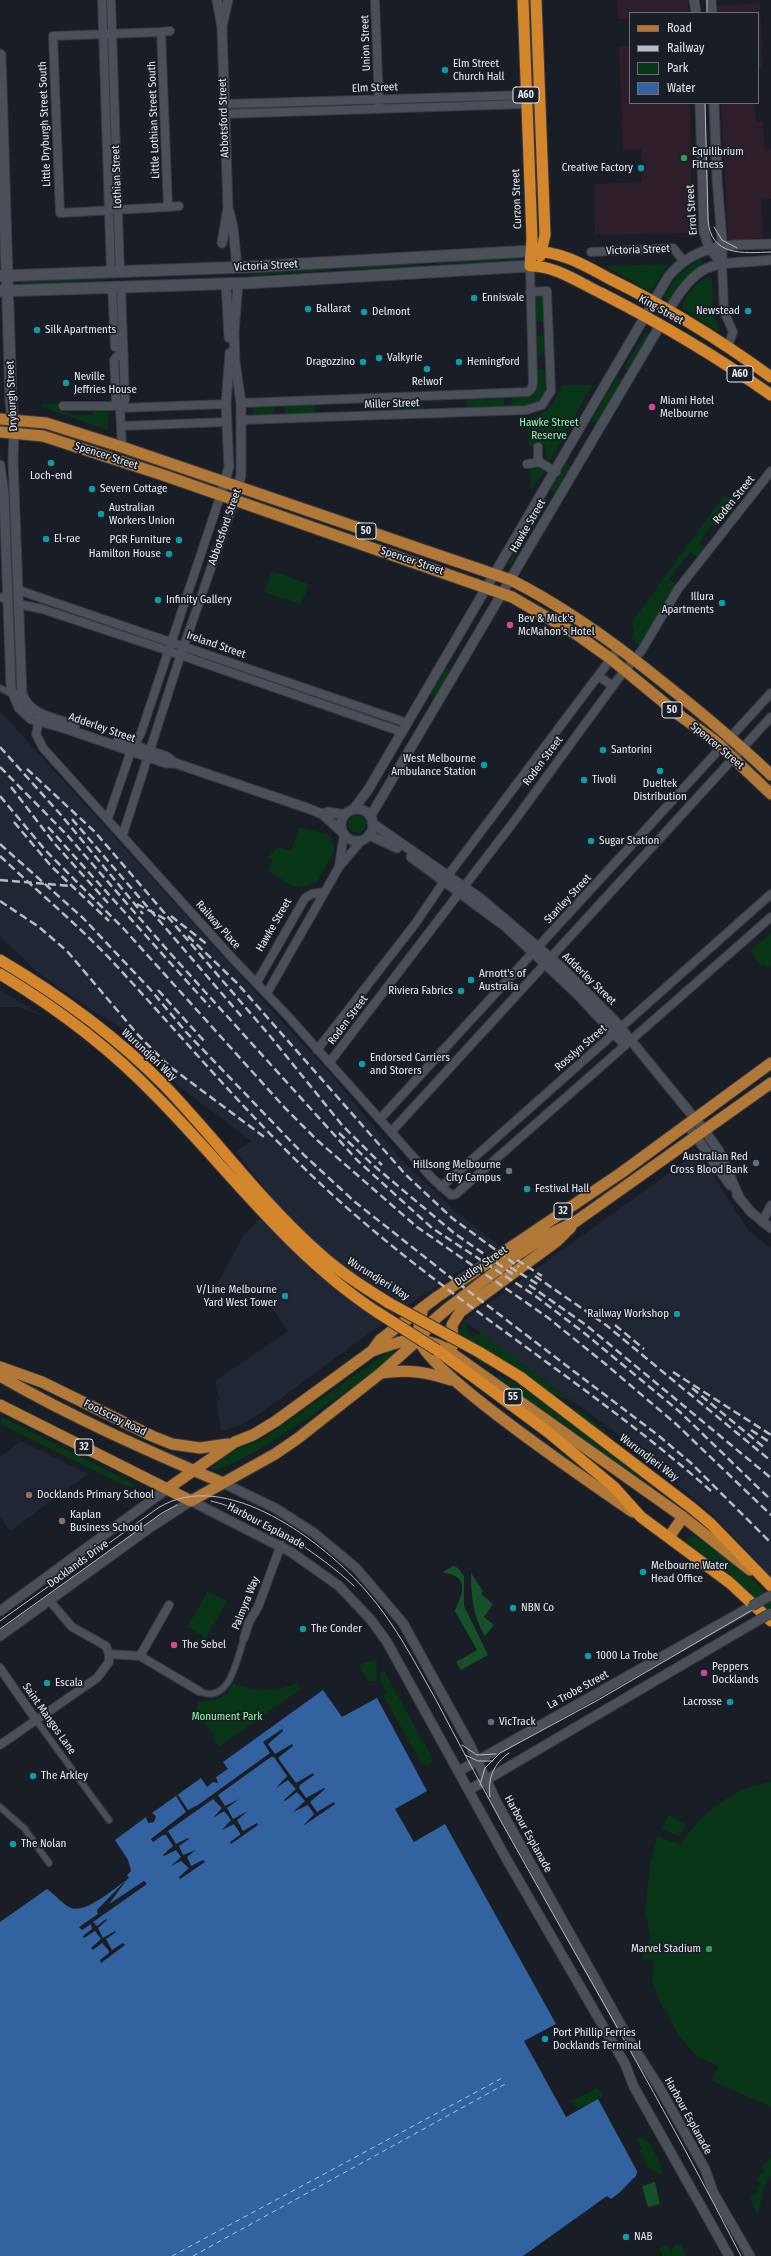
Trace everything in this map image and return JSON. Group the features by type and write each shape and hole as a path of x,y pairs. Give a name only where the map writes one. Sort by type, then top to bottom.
{"highway":[{"name":"Curzon Street","path":"523,0 530,190 537,251"},
{"name":"Curzon Street","path":"532,266 544,235 536,0"},
{"path":"523,18 537,18"},
{"path":"526,100 540,99"},
{"path":"527,133 541,132"},
{"path":"530,190 543,190"},
{"name":"King Street","path":"537,251 553,252 568,257 654,301 728,346 771,377"},
{"name":"King Street","path":"532,266 549,268 563,274 661,324 710,353 771,395"},
{"name":"Hawke Street","path":"661,324 669,310"},
{"name":"Wurundjeri Way","path":"0,960 74,1008 131,1054 164,1085 289,1224 337,1269 389,1303 480,1352 520,1378 631,1460 711,1524 771,1586"},
{"path":"0,974 69,1021 128,1068 162,1101 287,1238 328,1277 352,1296 466,1371 589,1466 626,1498 642,1517"},
{"name":"55","path":"642,1517 730,1583 771,1621"}],"main road":[{"name":"Dryburgh Street","path":"0,54 4,291 14,432"},
{"name":"Victoria Street","path":"4,276 231,268 537,251"},
{"path":"426,257 427,272"},
{"path":"336,262 337,277"},
{"name":"Victoria Street","path":"4,291 238,283 532,266"},
{"name":"Abbotsford Street","path":"231,268 238,283"},
{"name":"Abbotsford Street","path":"226,283 231,268"},
{"path":"169,270 170,285"},
{"name":"Lothian Street","path":"116,272 116,286"},
{"name":"Spencer Street","path":"0,419 13,419 46,424 122,447 511,580 567,611 619,648 731,737 771,775"},
{"name":"Spencer Street","path":"0,432 14,432 48,438 163,474 503,593 559,623 611,659 679,715 722,747 771,794"},
{"path":"163,474 167,462"},
{"path":"294,520 298,508"},
{"path":"335,535 340,522"},
{"path":"418,563 423,550"},
{"path":"679,715 688,702"},
{"name":"Dudley Street","path":"167,1489 235,1442 253,1435 276,1421 372,1351 380,1340 423,1307 513,1244 621,1172 771,1062"},
{"name":"Dudley Street","path":"223,1483 286,1447 381,1373 419,1339 434,1320 516,1256 546,1236 575,1222 771,1083"},
{"path":"456,1355 451,1339 451,1328 460,1312 557,1241 575,1222"},
{"path":"419,1339 418,1328 423,1307"},
{"path":"372,1351 409,1340 419,1339 437,1344 456,1355"},
{"name":"55","path":"419,1339 429,1356 454,1380 565,1465 642,1517"},
{"name":"55","path":"456,1355 570,1439 683,1517 749,1569 771,1590"},
{"name":"Footscray Road","path":"0,1367 42,1382 152,1436 172,1444 200,1448 235,1442"},
{"path":"381,1373 400,1370 417,1371 454,1380"},
{"name":"Footscray Road","path":"0,1376 39,1398 194,1471 223,1483"},
{"name":"32","path":"0,1405 191,1501 223,1483"},
{"path":"669,1537 683,1517"}],"street":[{"name":"Lothian Street","path":"102,0 108,34"},
{"name":"Lothian Street","path":"111,0 108,34 116,272"},
{"name":"Abbotsford Street","path":"217,0 222,28 228,208 222,243"},
{"name":"Abbotsford Street","path":"222,28 228,0"},
{"name":"Union Street","path":"375,0 379,109"},
{"path":"694,0 696,12"},
{"path":"711,0 712,12"},
{"path":"108,34 170,31"},
{"name":"Little Lothian Street South","path":"161,32 168,207"},
{"name":"Little Dryburgh Street South","path":"108,34 49,36 60,212 114,210"},
{"name":"Elm Street","path":"224,104 378,99 526,100"},
{"name":"Elm Street","path":"224,114 379,109 526,100"},
{"name":"Errol Street","path":"700,104 703,227 709,248 722,263"},
{"path":"714,104 724,311 733,332 728,346"},
{"path":"700,124 715,124"},
{"path":"114,210 179,206"},
{"name":"Abbotsford Street","path":"228,208 233,227 231,268"},
{"name":"Victoria Street","path":"591,252 674,248 684,261 709,248 771,244"},
{"path":"722,263 771,260"},
{"name":"Hawke Street","path":"353,810 368,790 486,587 556,472 668,277 684,261"},
{"name":"Hawke Street","path":"669,310 689,280 702,270 722,263"},
{"name":"Curzon Street","path":"526,393 531,390 533,382 530,292 532,266"},
{"name":"Abbotsford Street","path":"123,834 184,646 239,486 241,475 241,403 232,344 226,283"},
{"name":"Abbotsford Street","path":"108,818 132,748 141,733 229,467 226,404 238,283"},
{"name":"Lothian Street","path":"116,286 115,347 123,351"},
{"name":"Lothian Street","path":"116,286 123,351"},
{"name":"Miller Street","path":"242,420 526,410 542,405 549,396 552,385 549,370 547,291 530,292"},
{"name":"Hawke Street","path":"371,820 420,732 661,324"},
{"path":"122,447 120,407 116,400 114,360 123,351"},
{"path":"613,372 627,380"},
{"name":"Miller Street","path":"241,403 526,393"},
{"path":"63,406 120,407 226,404"},
{"path":"121,426 226,422"},
{"name":"Dryburgh Street","path":"14,432 14,522 21,690 25,709"},
{"path":"229,446 240,446"},
{"path":"538,447 538,461 556,472"},
{"path":"527,464 540,462"},
{"path":"0,465 5,523 3,581 10,642 12,694"},
{"name":"Roden Street","path":"329,1063 426,934 463,889 613,686 634,660 652,634 674,593 740,508 747,503 771,471"},
{"path":"2,476 13,476"},
{"path":"543,492 558,500"},
{"path":"5,523 14,522"},
{"name":"Ireland Street","path":"18,590 407,723"},
{"name":"Ireland Street","path":"18,604 42,609 169,651 402,732"},
{"path":"458,635 475,639"},
{"path":"458,635 470,648"},
{"path":"10,642 20,642"},
{"name":"Roden Street","path":"317,1050 415,924 447,878 619,648"},
{"path":"598,676 613,686"},
{"path":"0,688 12,694 25,709"},
{"name":"Stanley Street","path":"380,1120 771,693"},
{"name":"Adderley Street","path":"25,709 39,717 149,754 168,757 175,763 322,814 343,833"},
{"name":"Railway Place","path":"39,717 36,734 39,744 123,834 234,960 257,982 441,1187 453,1195 460,1192 628,1043"},
{"path":"391,1132 549,962 771,717"},
{"path":"407,723 420,732"},
{"path":"402,732 420,732"},
{"path":"267,993 339,867 365,838 371,820 363,811 353,810 345,815 341,823 343,833 339,867"},
{"name":"Adderley Street","path":"322,814 328,812 345,815"},
{"name":"Adderley Street","path":"371,820 463,889 500,922 535,950 618,1030 701,1134 719,1150 740,1199 747,1209 771,1228"},
{"path":"343,833 350,839 365,838"},
{"name":"Adderley Street","path":"365,838 398,848 447,878"},
{"name":"Hawke Street","path":"257,982 305,898 312,894 324,892"},
{"name":"Rosslyn Street","path":"441,1187 771,894"},
{"path":"628,1043 771,917"},
{"path":"762,1222 771,1205"},
{"name":"Harbour Esplanade","path":"223,1483 275,1508 304,1525 341,1554 369,1581 396,1613 409,1632 477,1760 496,1803 627,2036 663,2094 705,2169 713,2192 750,2256"},
{"name":"Docklands Drive","path":"0,1611 167,1489"},
{"name":"Harbour Esplanade","path":"191,1501 281,1546 326,1575 366,1614 387,1642 469,1790 625,2064 634,2087 729,2256"},
{"name":"Docklands Drive","path":"0,1636 144,1532 191,1501"},
{"name":"Palmyra Way","path":"199,1691 209,1695 220,1692 230,1680 249,1622 258,1608 281,1546"},
{"name":"La Trobe Street","path":"459,1771 771,1595"},
{"path":"0,1745 99,1676 108,1665 109,1654 104,1644 67,1623 49,1600"},
{"path":"140,1656 168,1605"},
{"path":"469,1790 771,1613"},
{"path":"109,1654 140,1656 199,1691"},
{"name":"Saint Mangos Lane","path":"0,1668 109,1820"},
{"path":"0,1807 24,1828 49,1863"}],"shaded area":[{"path":"617,0 688,0 688,12 629,12 629,19 618,19"},
{"path":"760,3 763,67 759,68 759,12 717,12 717,6"},
{"path":"619,47 629,47 629,104 690,104 692,231 690,233 595,235 594,184 642,182 641,149 623,150"},
{"path":"721,104 755,104 756,122 763,122 765,149 771,149 771,199 761,200 763,238 728,240"},
{"path":"0,711 333,1077 399,1157 454,1210 499,1245 406,1306 262,1412 243,1424 229,1429 221,1431 216,1401 220,1400 215,1381 288,1331 260,1291 215,1288 243,1236 275,1202 236,1152 251,1141 181,1088 120,1027 91,1010 37,972 0,936"},
{"path":"0,990 47,1018 19,1007 0,1007"},
{"path":"698,1152 749,1231 771,1248 771,1577 711,1513 611,1429 464,1321"},
{"name":"Docklands Primary School","path":"21,1441 88,1474 10,1531 0,1517 0,1457"}],"green space":[{"path":"517,256 517,260 436,265 436,261"},
{"path":"700,259 703,265 683,280 669,301 663,297 678,275"},
{"path":"419,262 419,266 345,270 345,266"},
{"path":"668,264 652,290 649,291 605,266"},
{"path":"329,267 329,271 251,275 251,272"},
{"path":"103,277 103,281 22,284 22,280"},
{"path":"708,277 712,278 713,311 720,333 683,309 685,299 691,290"},
{"path":"534,297 544,297 545,321 535,321"},
{"path":"646,332 650,334 628,371 624,368"},
{"path":"545,335 546,355 536,355 536,336"},
{"path":"537,370 546,370 546,388 541,399 530,405 512,407 512,397 530,396 536,391"},
{"path":"617,377 622,380 596,424 591,421"},
{"name":"Hawke Street Reserve","path":"562,385 592,385 550,461 546,460 545,445 529,446 528,421 540,415 550,407 557,398"},
{"path":"504,398 504,407 467,409 467,399"},
{"path":"423,401 424,410 390,411 389,402"},
{"path":"62,403 62,411 72,415 92,415 94,411 108,412 107,430 42,407 42,404"},
{"path":"315,404 316,414 285,415 284,406"},
{"path":"274,406 274,415 253,416 252,407"},
{"path":"566,463 571,466 555,493 550,490"},
{"path":"530,465 538,465 546,469 531,490"},
{"path":"725,494 735,510 728,518 721,513 699,543 706,548 699,559 690,552 669,579 678,586 663,604 660,614 639,645 631,639 634,632 632,622"},
{"path":"545,497 549,500 511,565 507,565"},
{"path":"272,571 309,584 301,604 264,592"},
{"path":"445,667 451,670 435,698 429,694"},
{"path":"357,815 363,818 366,824 363,830 357,833 351,830 348,824 351,818"},
{"path":"299,827 330,835 335,851 316,883 296,888 268,871 272,859 268,857 278,847 291,850"},
{"path":"771,933 771,965 768,968 765,964 762,966 750,951"},
{"path":"464,1319 466,1329 471,1337 481,1333 575,1403 481,1363 459,1346 458,1335"},
{"path":"390,1351 395,1352 395,1355 360,1382 303,1422 246,1457 224,1467 211,1470 213,1463 227,1453 261,1440"},
{"path":"499,1376 582,1412 605,1431 652,1484 651,1488 497,1377"},
{"path":"2,1417 135,1484 133,1487 121,1484 0,1424"},
{"path":"694,1536 713,1546 724,1554 745,1572 771,1598 771,1614 739,1584 686,1542 687,1538"},
{"path":"453,1566 458,1568 464,1576 464,1606 488,1655 461,1670 456,1662 477,1650 455,1611 462,1592 461,1583 455,1576 443,1572"},
{"path":"471,1573 483,1591 481,1594 493,1604 484,1617 494,1625 485,1636 475,1614"},
{"path":"208,1591 227,1601 206,1638 187,1627"},
{"path":"377,1659 376,1681 368,1681 358,1665"},
{"path":"384,1671 434,1761 427,1766 421,1763 383,1695 387,1693 380,1682 381,1672"},
{"name":"Monument Park","path":"233,1683 249,1688 272,1690 296,1683 301,1689 219,1747 212,1737 214,1735 196,1711 198,1702 223,1696"},
{"name":"Marvel Stadium","path":"771,1782 771,2107 712,2081 718,2066 696,2056 679,2036 659,2000 652,1981 654,1961 641,1959 651,1939 645,1912 650,1866 657,1836 681,1845 697,1823 719,1804 744,1789"},
{"path":"669,1815 686,1825 679,1837 662,1828"},
{"path":"598,2088 603,2096 579,2109 570,2101"},
{"path":"639,2137 648,2141 662,2167 660,2168 664,2176 649,2169 639,2151 642,2149 636,2139"},
{"path":"771,2158 771,2175 763,2190 759,2213 756,2213 750,2197 758,2193 756,2189 761,2182 756,2180 764,2170 760,2168"},
{"path":"655,2182 660,2204 648,2207 642,2186"},
{"path":"666,2244 671,2253 674,2245 681,2245 687,2256 663,2256 659,2249"}],"water":[{"path":"323,1690 342,1717 377,1698 427,1791 395,1809 414,1842 445,1824 556,2024 524,2041 566,2117 598,2099 637,2171 636,2176 615,2197 611,2199 607,2196 523,2256 0,2256 0,1922 47,1889 71,1908 77,1909 85,1907 101,1899 129,1878 127,1875 131,1871 128,1860 115,1840 146,1817 148,1823 154,1822 156,1816 152,1813 201,1778 207,1787 213,1782 218,1783 216,1777 228,1769 223,1762"}],"pier":[{"path":"282,1729 283,1731 268,1744 275,1754 292,1744 293,1746 278,1758 296,1783 313,1773 314,1775 300,1785 299,1788 306,1798 324,1788 325,1789 310,1802 317,1812 334,1802 335,1804 303,1826 314,1814 308,1805 293,1812 305,1801 297,1792 285,1801 284,1800 296,1789 288,1780 276,1788 287,1776 274,1757 271,1757 218,1795 225,1806 239,1799 227,1808 233,1819 248,1811 237,1820 243,1831 257,1823 258,1825 231,1844 230,1842 240,1835 240,1833 234,1824 222,1830 231,1820 224,1811 213,1818 222,1808 213,1799 168,1831 176,1844 188,1838 189,1839 179,1846 183,1855 196,1850 187,1857 191,1866 203,1860 205,1862 180,1879 179,1877 189,1868 181,1861 171,1866 181,1857 176,1850 164,1856 163,1855 173,1846 166,1835 163,1835 153,1842 151,1839 186,1812 176,1796 178,1795 188,1810 198,1805 270,1753 263,1742"},
{"path":"128,1878 109,1904 144,1881 147,1884 93,1922 97,1926 106,1919 107,1920 98,1928 103,1938 115,1931 116,1932 106,1939 112,1950 123,1943 125,1945 101,1963 100,1960 109,1953 109,1951 102,1943 93,1950 91,1948 101,1939 95,1931 84,1938 83,1936 92,1929 91,1924 82,1930 79,1927 98,1914 97,1910"}],"ferry route":[{"path":"172,2256 504,2077"},
{"path":"193,2256 507,2083 506,2082"}],"tram line":[{"path":"707,0 707,12"},
{"path":"705,104 708,219 710,231 715,240 721,246 730,250 750,253 771,252"},
{"path":"714,227 722,240 737,248"},
{"path":"0,1621 158,1508 184,1498 213,1496 242,1503 272,1516 300,1532 326,1552 348,1572 377,1604 412,1657 502,1823 654,2092 741,2256"},
{"path":"211,1501 228,1506 267,1524 306,1548 341,1574 354,1586"},
{"path":"0,1629 162,1513 177,1505"},
{"path":"480,1785 485,1768 500,1753 598,1700 771,1599"},
{"path":"462,1745 477,1755 496,1754"},
{"path":"490,1797 489,1790 493,1772 499,1762 509,1753"},
{"path":"465,1755 478,1761 493,1761"}],"railway":[{"path":"0,747 61,815 143,914"},
{"path":"0,767 67,835 170,953 357,1160 432,1228 534,1295 583,1332 680,1412 771,1500"},
{"path":"27,769 95,832 270,1036 342,1125 382,1165"},
{"path":"11,787 54,843 108,903"},
{"path":"0,796 46,851 123,928 285,1108 317,1140 417,1227 547,1317 603,1362 676,1424 771,1515"},
{"path":"72,819 242,1017"},
{"path":"14,822 51,866 109,921"},
{"path":"48,827 210,1007"},
{"path":"0,844 83,918 150,989 186,1032 304,1155 355,1202 450,1277 659,1436 691,1463 771,1543"},
{"path":"0,856 99,947 259,1123 321,1185 397,1250 487,1319 624,1419 711,1491"},
{"path":"0,880 72,886"},
{"path":"0,901 39,927 67,951 139,1036 169,1066 267,1139"},
{"path":"137,904 167,920"},
{"path":"171,916 208,945"},
{"path":"188,936 237,983 406,1175 452,1218 519,1267"},
{"path":"158,990 206,1043"},
{"path":"339,1133 373,1165 454,1233 514,1275"},
{"path":"517,1260 542,1276"},
{"path":"510,1267 539,1285"},
{"path":"535,1276 606,1325 771,1461"},
{"path":"529,1285 586,1325 771,1478"},
{"path":"615,1325 644,1349"},
{"path":"673,1372 771,1435"},
{"path":"692,1388 766,1449"},
{"path":"751,1430 771,1443"}],"place":[{"name":"Elm Street Church Hall","path":"445,70"},
{"name":"Equilibrium Fitness","path":"684,158"},
{"name":"Creative Factory","path":"641,168"},
{"name":"Ennisvale","path":"474,298"},
{"name":"Ballarat","path":"308,309"},
{"name":"Newstead","path":"748,311"},
{"name":"Delmont","path":"364,312"},
{"name":"Silk Apartments","path":"37,330"},
{"name":"Valkyrie","path":"379,358"},
{"name":"Dragozzino","path":"363,362"},
{"name":"Hemingford","path":"459,362"},
{"name":"Relwof","path":"427,369"},
{"name":"Neville Jeffries House","path":"66,383"},
{"name":"Miami Hotel Melbourne","path":"652,407"},
{"name":"Loch-end","path":"51,463"},
{"name":"Severn Cottage","path":"92,489"},
{"name":"Australian Workers Union","path":"101,514"},
{"name":"El-rae","path":"46,539"},
{"name":"PGR Furniture","path":"179,540"},
{"name":"Hamilton House","path":"169,554"},
{"name":"Infinity Gallery","path":"158,600"},
{"name":"Illura Apartments","path":"722,603"},
{"name":"Bev & Mick's McMahon's Hotel","path":"510,625"},
{"name":"Santorini","path":"603,750"},
{"name":"West Melbourne Ambulance Station","path":"484,765"},
{"name":"Dueltek Distribution","path":"660,771"},
{"name":"Tivoli","path":"584,780"},
{"name":"Sugar Station","path":"591,841"},
{"name":"Arnott's of Australia","path":"471,980"},
{"name":"Riviera Fabrics","path":"461,991"},
{"name":"Endorsed Carriers and Storers","path":"362,1064"},
{"name":"Australian Red Cross Blood Bank","path":"756,1163"},
{"name":"Hillsong Melbourne City Campus","path":"509,1171"},
{"name":"Festival Hall","path":"527,1189"},
{"name":"V/Line Melbourne Yard West Tower","path":"285,1296"},
{"name":"Railway Workshop","path":"677,1314"},
{"name":"Docklands Primary School","path":"29,1495"},
{"name":"Kaplan Business School","path":"62,1521"},
{"name":"Melbourne Water Head Office","path":"643,1572"},
{"name":"NBN Co","path":"513,1608"},
{"name":"The Conder","path":"303,1629"},
{"name":"The Sebel","path":"174,1645"},
{"name":"1000 La Trobe","path":"588,1656"},
{"name":"Peppers Docklands","path":"704,1673"},
{"name":"Escala","path":"47,1683"},
{"name":"Lacrosse","path":"730,1702"},
{"name":"VicTrack","path":"491,1722"},
{"name":"The Arkley","path":"33,1776"},
{"name":"The Nolan","path":"13,1844"},
{"name":"Marvel Stadium","path":"709,1949"},
{"name":"Port Phillip Ferries Docklands Terminal","path":"545,2039"},
{"name":"NAB","path":"626,2237"}]}
